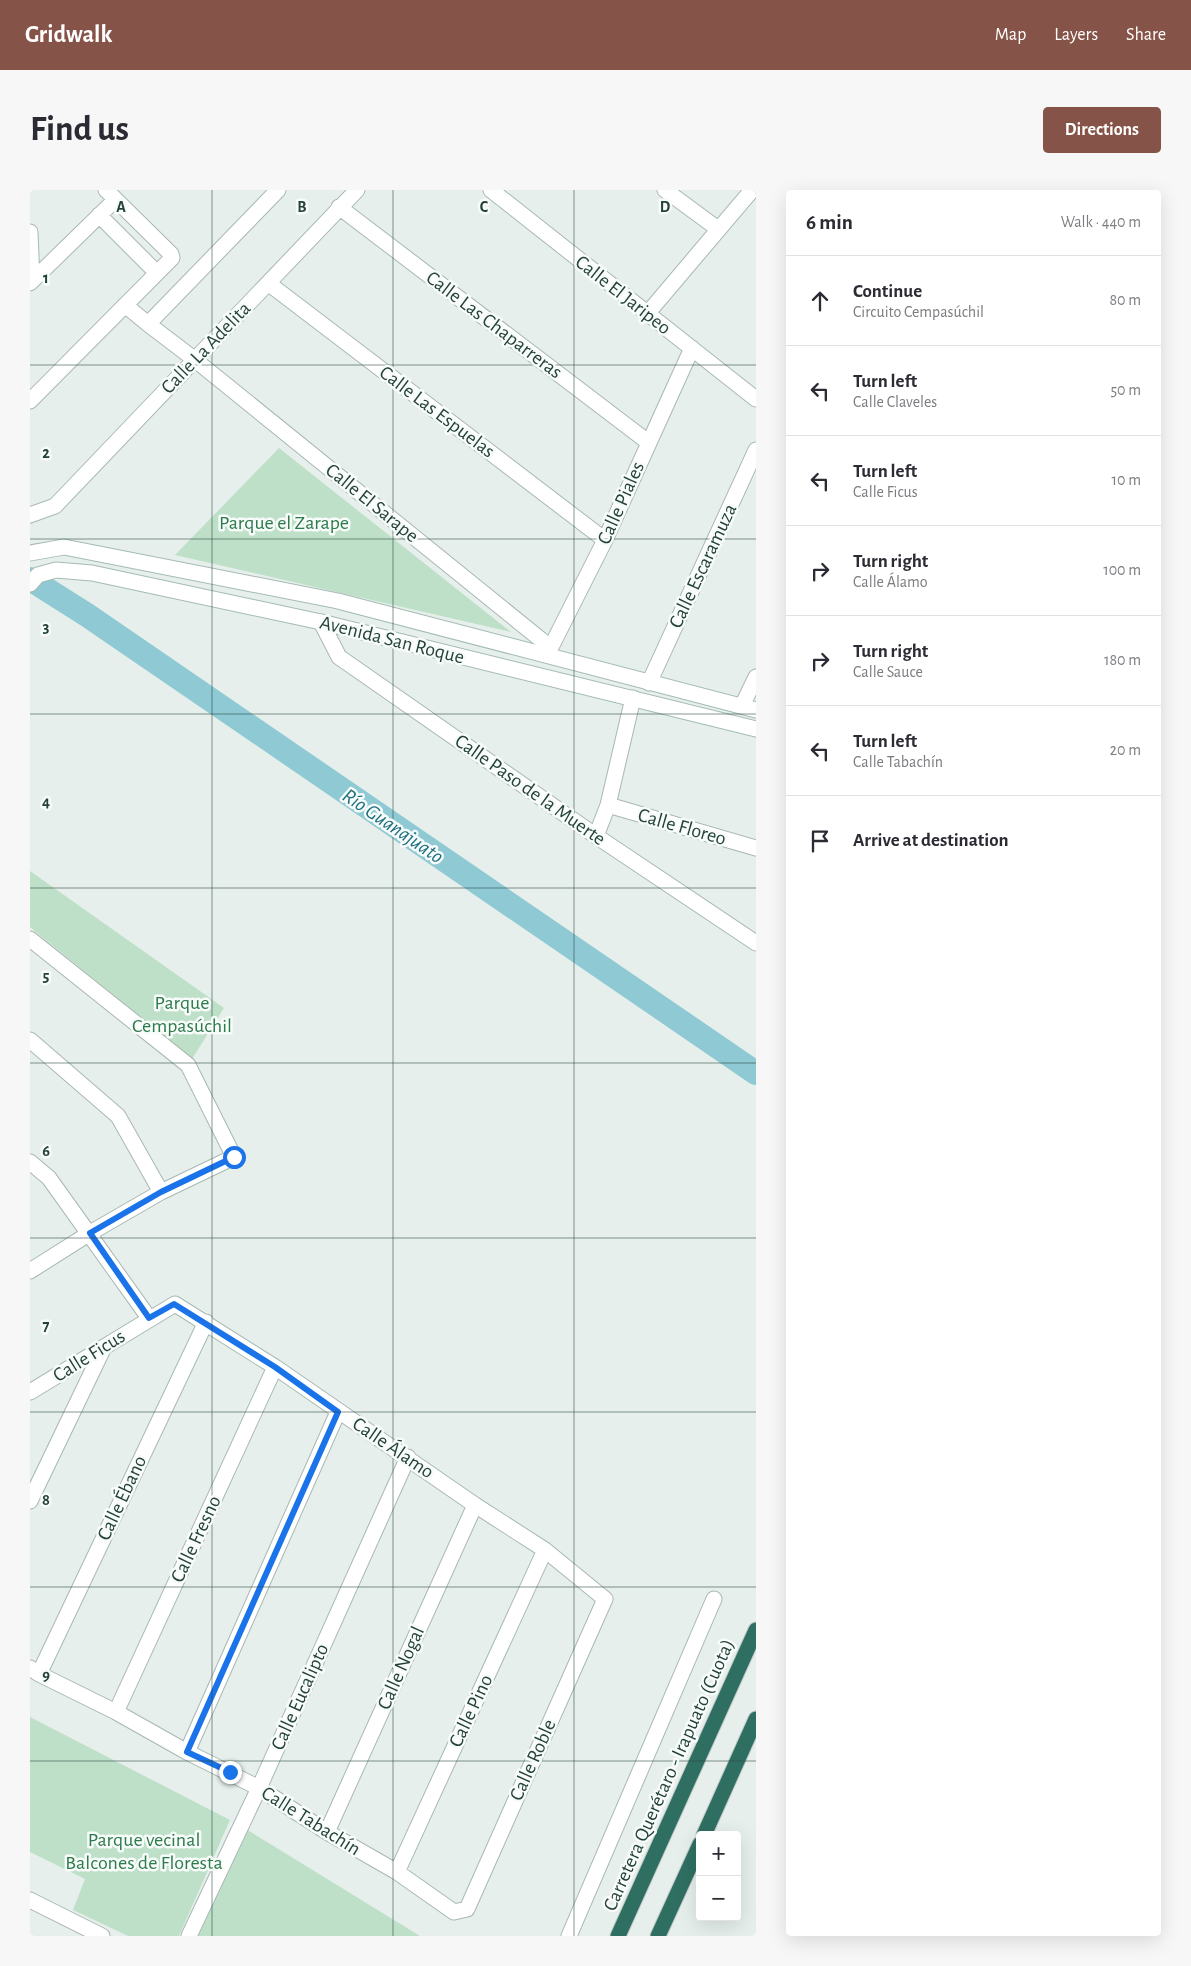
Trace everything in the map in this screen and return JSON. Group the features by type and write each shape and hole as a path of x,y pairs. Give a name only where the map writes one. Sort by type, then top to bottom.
{"highway":[{"name":"Carretera Querétaro - Irapuato (Cuota)","path":"618,1936 756,1630"},
{"path":"706,1831 756,1719"},
{"path":"658,1936 696,1853"}],"street":[{"path":"148,324 278,190"},
{"name":"Calle La Adelita","path":"30,515 55,506 357,190"},
{"name":"Calle El Jaripeo","path":"491,190 756,399"},
{"path":"665,190 718,230"},
{"path":"647,314 752,190"},
{"path":"30,401 172,258 172,254 110,195 99,215 31,282"},
{"name":"Calle Las Chaparreras","path":"339,207 648,442"},
{"path":"99,215 157,273"},
{"path":"30,232 31,282"},
{"name":"Calle Las Espuelas","path":"268,284 605,540"},
{"name":"Calle El Sarape","path":"125,305 194,359 548,651"},
{"name":"Calle Piales","path":"548,651 605,540 692,348"},
{"name":"Calle Escaramuza","path":"649,683 756,450"},
{"name":"Avenida San Roque","path":"30,553 64,547 328,599 548,651 649,683 749,708"},
{"name":"Avenida San Roque","path":"34,579 56,570 92,573 322,622 756,729"},
{"name":"Calle Paso de la Muerte","path":"322,622 339,657 596,836 756,943"},
{"path":"749,708 756,677"},
{"path":"596,836 608,805 633,698"},
{"name":"Calle Floreo","path":"608,805 756,848"},
{"path":"30,939 188,1065 234,1157 161,1192 90,1233 30,1272"},
{"path":"30,1040 118,1116 161,1192"},
{"path":"30,1162 49,1178 149,1318"},
{"name":"Calle Ficus","path":"30,1392 174,1304"},
{"name":"Calle Álamo","path":"174,1304 206,1322 275,1367 338,1412 545,1550 605,1599"},
{"name":"Calle Ébano","path":"34,1671 206,1322"},
{"path":"30,1501 103,1349"},
{"name":"Calle Fresno","path":"116,1712 275,1367"},
{"path":"187,1752 338,1412"},
{"name":"Calle Eucalipto","path":"189,1936 259,1788 408,1457"},
{"name":"Calle Nogal","path":"327,1832 476,1505"},
{"name":"Calle Pino","path":"397,1872 545,1550"},
{"name":"Calle Roble","path":"454,1912 467,1908 605,1599"},
{"path":"569,1936 714,1599"},
{"name":"Calle Tabachín","path":"34,1671 259,1788 327,1832 397,1872 454,1912"},
{"path":"30,1900 102,1936"}],"green space":[{"name":"Parque el Zarape","path":"279,448 511,632 175,555"},
{"name":"Parque Cempasúchil","path":"30,871 224,1008 192,1059 30,927"},
{"name":"Parque vecinal Balcones de Floresta","path":"30,1717 230,1820 179,1936 128,1936 73,1910 85,1879 30,1852"},
{"path":"246,1829 420,1936 197,1936"}],"waterway":[{"name":"Río Guanajuato","path":"30,579 87,615 756,1073"}],"route":[{"path":"230,1772 187,1752 338,1412 275,1367 206,1322 174,1304 149,1318 90,1233 161,1192 234,1157"}]}
